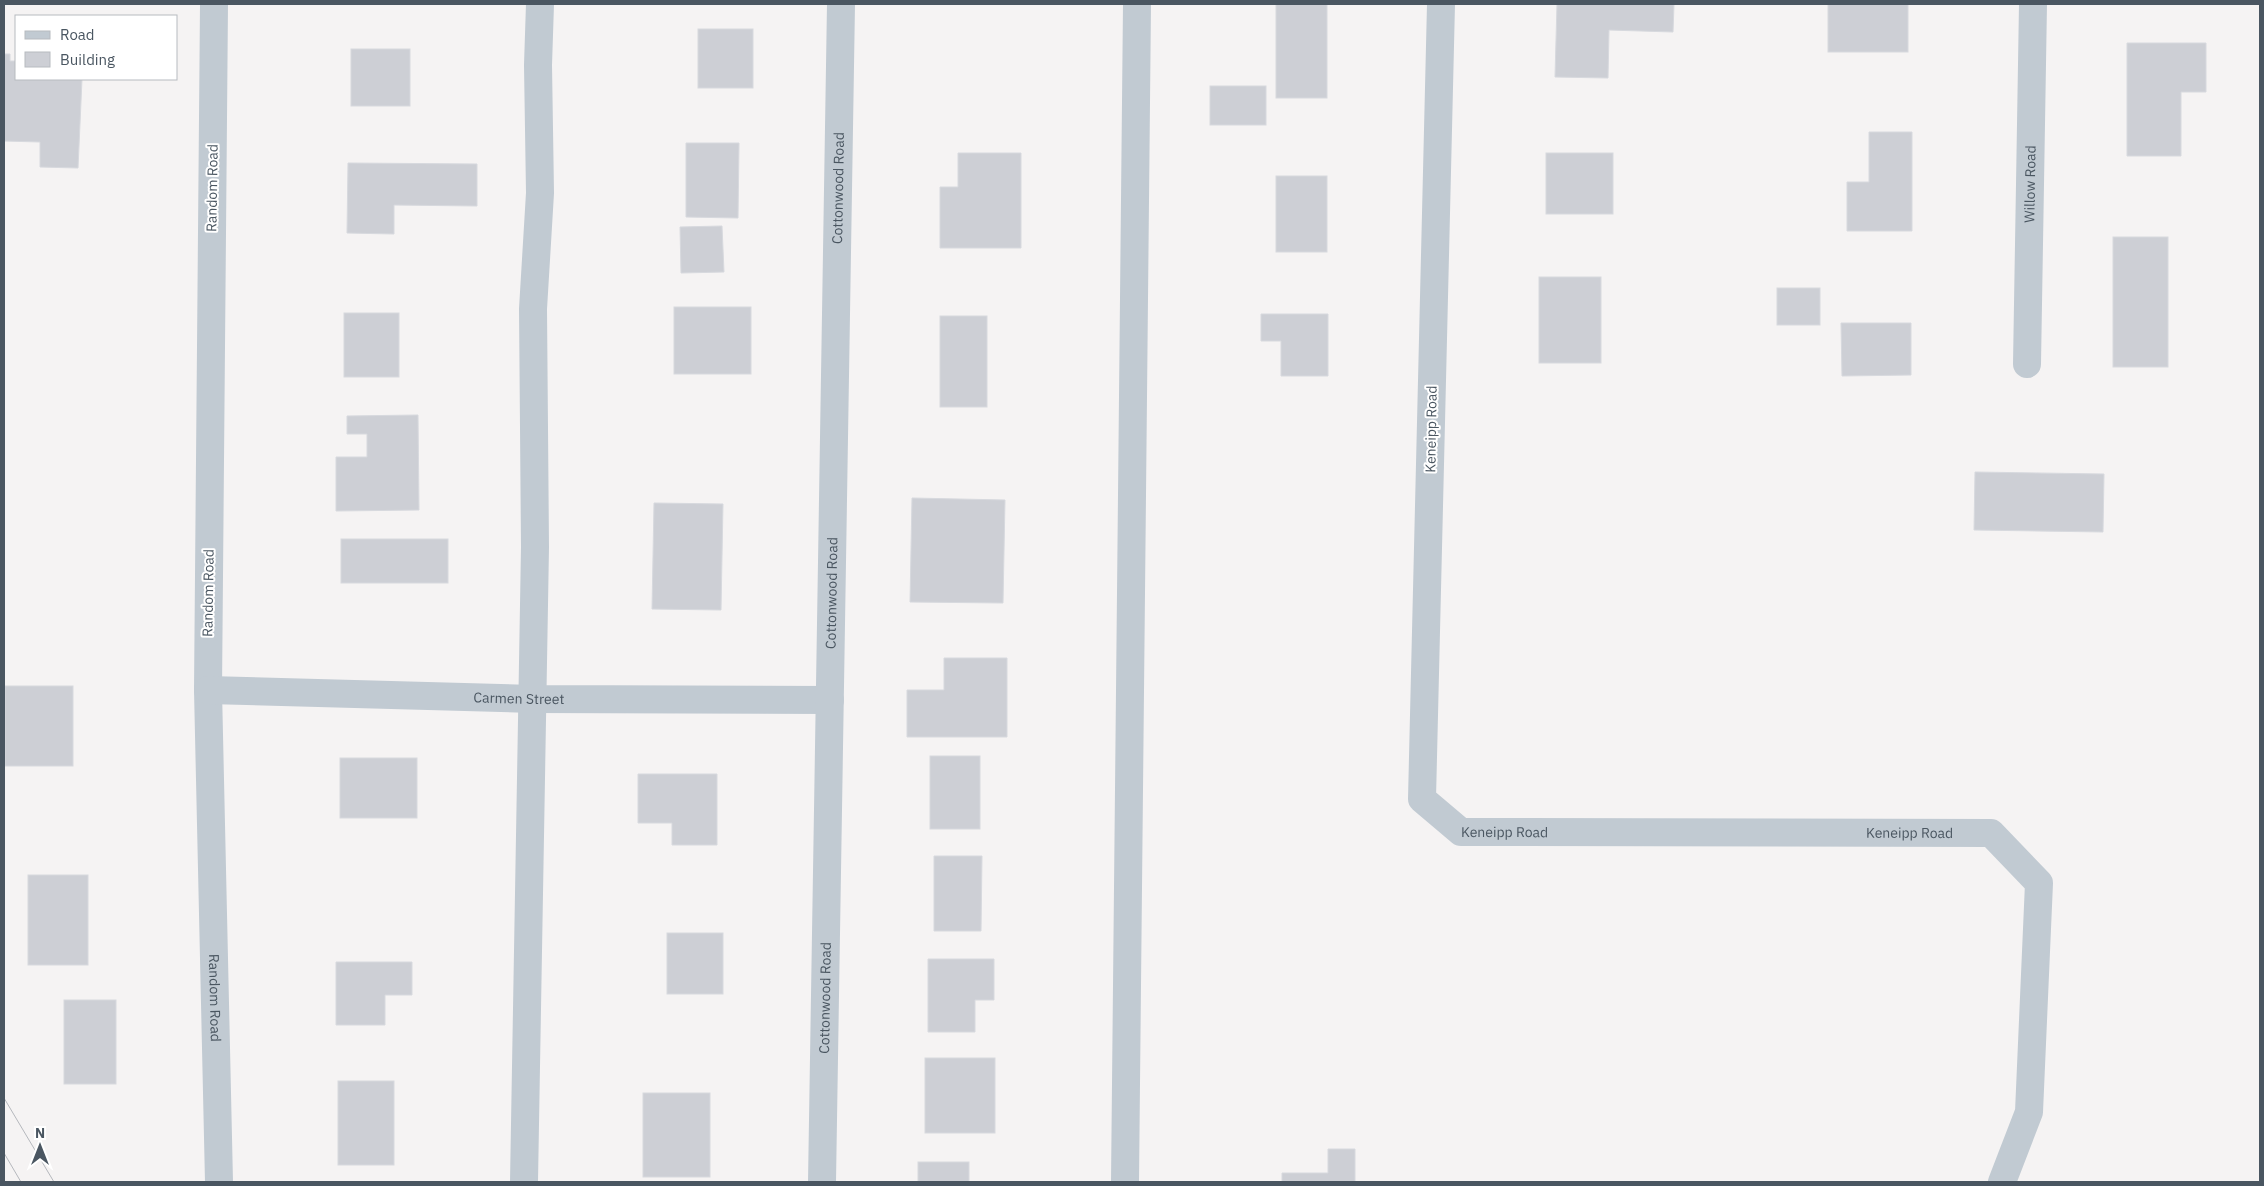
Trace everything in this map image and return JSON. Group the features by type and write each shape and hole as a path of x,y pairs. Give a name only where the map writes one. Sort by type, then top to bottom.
{"street":[{"name":"Random Road","path":"214,4 208,690 219,1182"},
{"path":"524,1182 535,547 533,309 540,193 538,65 540,4"},
{"name":"Cottonwood Road","path":"822,1182 841,4"},
{"path":"1125,1182 1137,4"},
{"name":"Keneipp Road","path":"1441,4 1422,799 1461,832 1991,833 2039,883 2029,1112 2002,1182"},
{"name":"Willow Road","path":"2027,364 2033,4"},
{"name":"Carmen Street","path":"208,690 533,699 830,700"}],"building":[{"path":"1276,4 1327,4 1327,98 1276,98"},
{"path":"1557,4 1674,4 1673,32 1609,30 1608,78 1555,77"},
{"path":"1828,4 1908,4 1908,52 1828,52"},
{"path":"698,29 753,29 753,88 698,88"},
{"path":"2127,43 2206,43 2206,92 2181,92 2181,156 2127,156"},
{"path":"351,49 410,49 410,106 351,106"},
{"path":"4,54 10,54 10,61 15,61 15,80 82,80 78,168 40,167 40,142 4,141"},
{"path":"1210,86 1266,86 1266,125 1210,125"},
{"path":"1869,132 1912,132 1912,231 1847,231 1847,182 1869,182"},
{"path":"686,143 739,143 738,218 686,217"},
{"path":"958,153 1021,153 1021,248 940,248 940,187 958,187"},
{"path":"1546,153 1613,153 1613,214 1546,214"},
{"path":"348,163 477,164 477,206 394,205 394,234 347,233"},
{"path":"1276,176 1327,176 1327,252 1276,252"},
{"path":"722,226 724,272 681,273 680,227"},
{"path":"2113,237 2168,237 2168,367 2113,367"},
{"path":"1539,277 1601,277 1601,363 1539,363"},
{"path":"1777,288 1820,288 1820,325 1777,325"},
{"path":"674,307 751,307 751,374 674,374"},
{"path":"344,313 399,313 399,377 344,377"},
{"path":"1261,314 1328,314 1328,376 1281,376 1281,341 1261,341"},
{"path":"940,316 987,316 987,407 940,407"},
{"path":"1841,323 1911,323 1911,375 1842,376"},
{"path":"418,415 419,510 336,511 336,457 367,457 367,434 347,434 347,416"},
{"path":"1975,472 2104,474 2103,532 1974,530"},
{"path":"912,498 1005,500 1003,603 910,602"},
{"path":"654,503 723,504 721,610 652,609"},
{"path":"341,539 448,539 448,583 341,583"},
{"path":"944,658 1007,658 1007,737 907,737 907,690 944,690"},
{"path":"5,686 73,686 73,766 5,766"},
{"path":"930,756 980,756 980,829 930,829"},
{"path":"340,758 417,758 417,818 340,818"},
{"path":"638,774 717,774 717,845 672,845 672,823 638,823"},
{"path":"934,856 982,856 981,931 934,931"},
{"path":"28,875 88,875 88,965 28,965"},
{"path":"667,933 723,933 723,994 667,994"},
{"path":"928,959 994,959 994,1000 975,1000 975,1032 928,1032"},
{"path":"336,962 412,962 412,995 385,995 385,1025 336,1025"},
{"path":"64,1000 116,1000 116,1084 64,1084"},
{"path":"925,1058 995,1058 995,1133 925,1133"},
{"path":"338,1081 394,1081 394,1165 338,1165"},
{"path":"643,1093 710,1093 710,1177 643,1177"},
{"path":"1328,1149 1355,1149 1355,1182 1282,1182 1282,1173 1328,1173"},
{"path":"918,1162 969,1162 969,1182 918,1182"}],"tram line":[{"path":"4,1098 54,1182"},
{"path":"4,1153 21,1182"}]}
